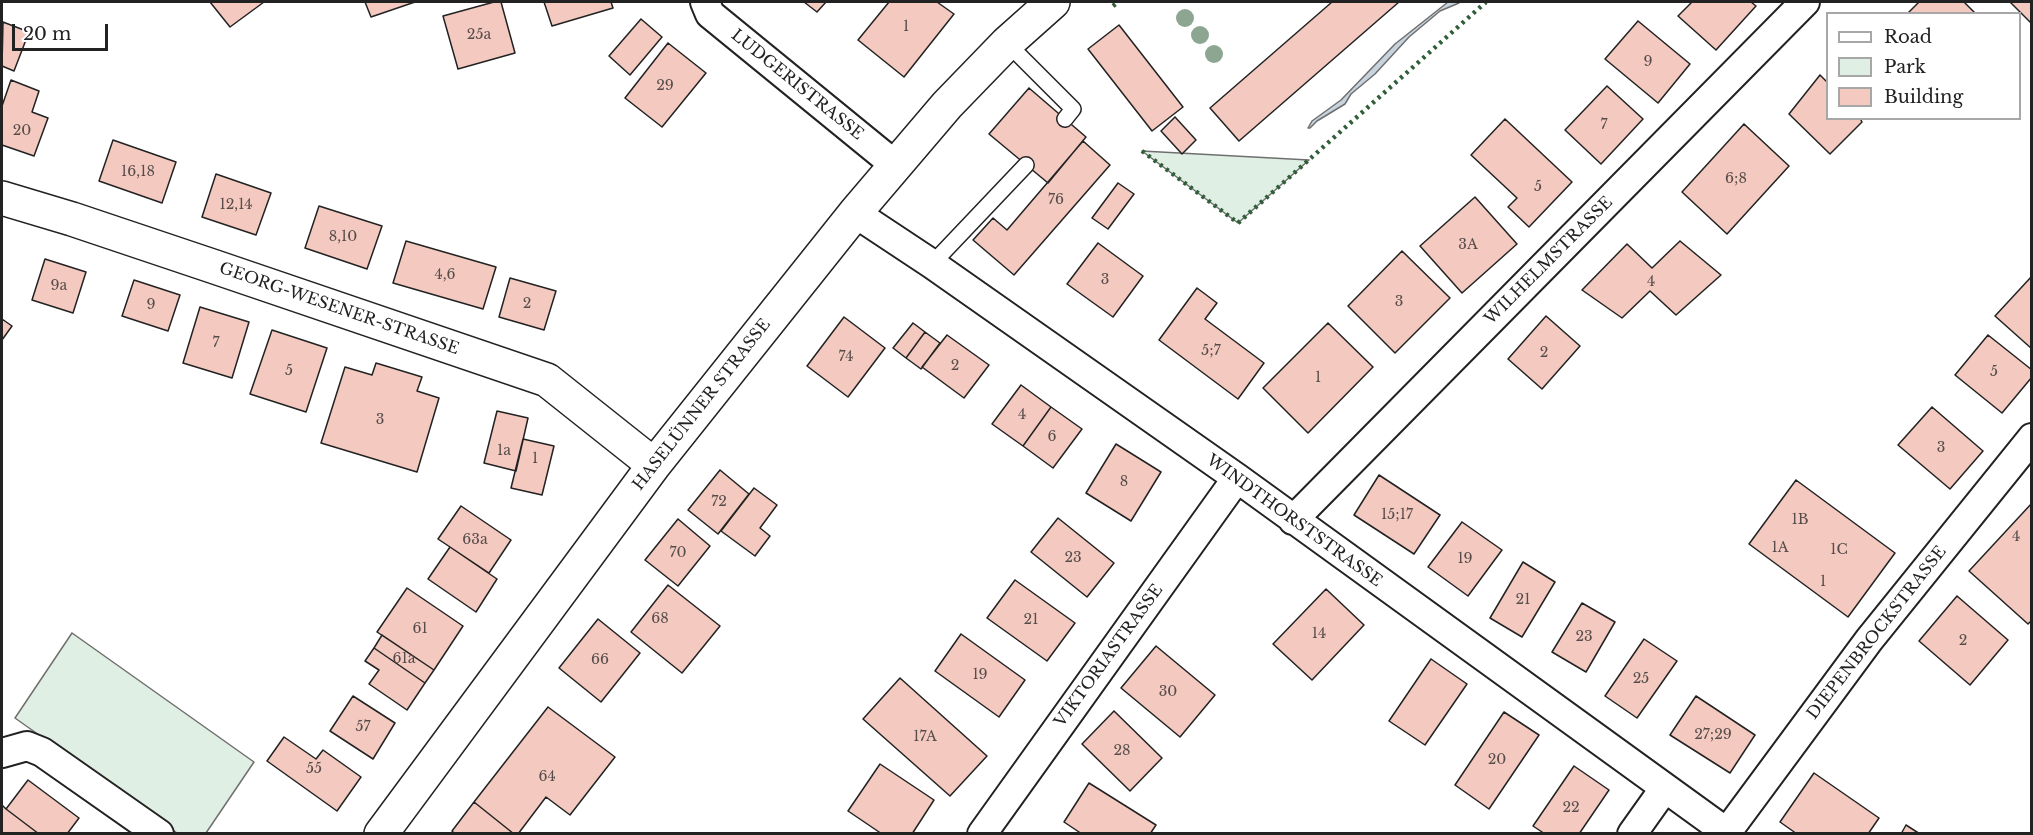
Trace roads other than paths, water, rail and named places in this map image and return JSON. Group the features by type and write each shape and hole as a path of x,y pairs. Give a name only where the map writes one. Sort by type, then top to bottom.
{"street":[{"name":"LUDGERISTRASSE","path":"705,2 710,14 895,165"},
{"name":"HASELÜNNER STRASSE","path":"381,834 654,465 855,213 947,105 1007,43 1053,2"},
{"name":"WILHELMSTRASSE","path":"1293,520 1805,2"},
{"name":"GEORG-WESENER-STRASSE","path":"2,198 204,263 547,380 654,465"},
{"name":"WINDTHORSTSTRASSE","path":"855,213 932,264 1237,478 1664,789 1728,833"},
{"name":"DIEPENBROCKSTRASSE","path":"1728,833 1869,640 2031,438"},
{"name":"VIKTORIASTRASSE","path":"982,834 1237,478"},
{"path":"2,753 27,746 42,752 159,834"},
{"path":"1632,834 1664,789"}],"lane":[{"path":"1007,43 1073,109 1065,119"},
{"path":"932,264 1026,165"}]}
